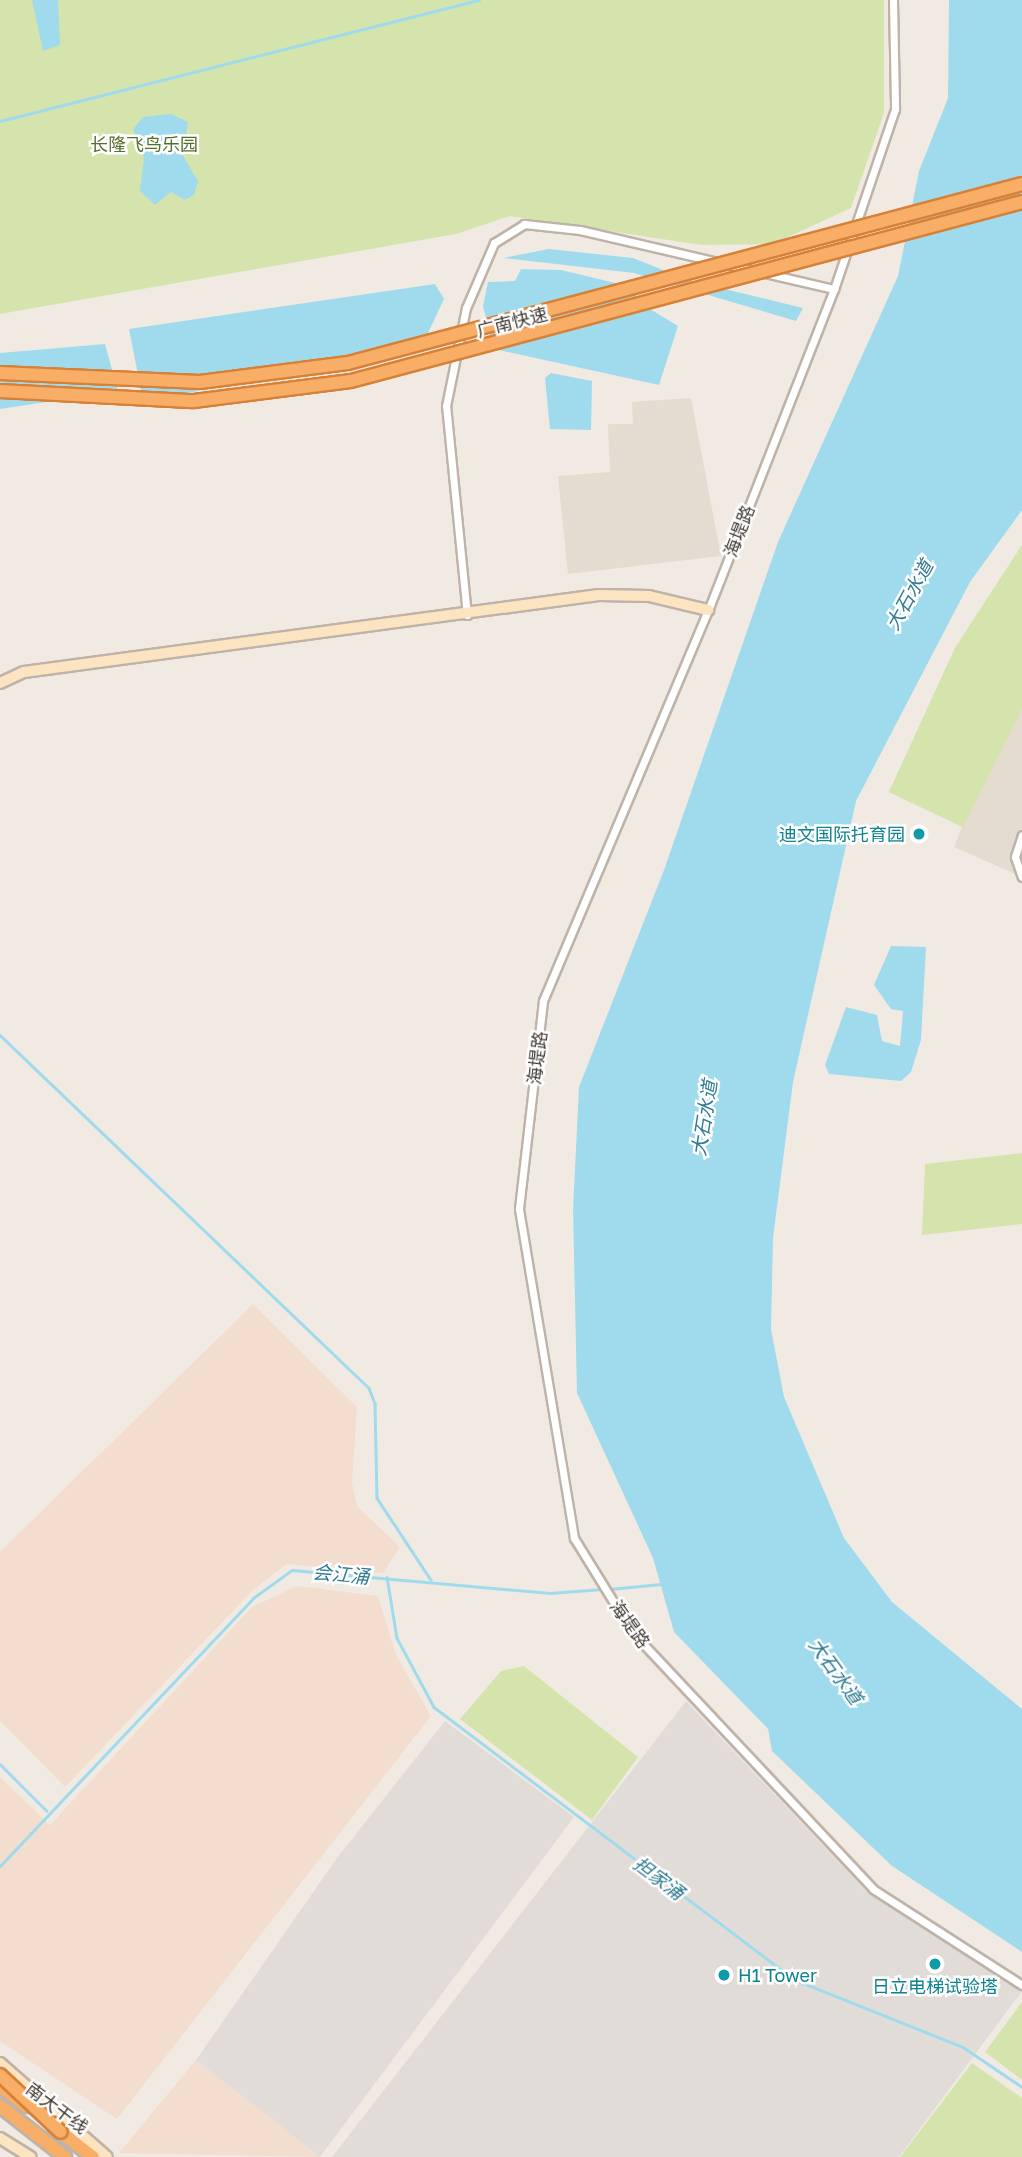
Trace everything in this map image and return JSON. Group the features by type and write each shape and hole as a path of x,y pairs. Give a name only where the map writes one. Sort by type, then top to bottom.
{"highway":[{"name":"广南快速","path":"0,373 200,382 348,363 1022,184"},
{"name":"广南快速","path":"0,391 194,401 351,381 1022,202"},
{"path":"0,2077 61,2132"},
{"name":"南大干线","path":"0,2086 93,2157"},
{"name":"南大干线","path":"0,2106 65,2157"}],"street":[{"name":"海堤路","path":"893,0 895,109 834,289 708,610 543,1000 519,1209 574,1538 632,1632 873,1889 1022,1984"},
{"path":"467,615 446,406 466,308 494,243 524,224 580,230 834,289"},
{"path":"0,683 24,672 467,615 599,595 649,596 708,610"},
{"path":"1022,835 1016,858 1022,877"},
{"path":"0,2063 106,2157"},
{"path":"0,2077 106,2157"},
{"path":"0,2138 30,2157"}],"shaded area":[{"path":"691,398 721,556 568,574 558,476 610,472 608,424 633,424 632,402"},
{"path":"1022,545 1022,877 954,847 962,827 889,792 955,648"},
{"path":"253,1304 357,1407 352,1483 357,1506 400,1547 383,1573 287,1564 253,1590 65,1787 0,1721 0,1552"},
{"path":"297,1586 378,1596 396,1655 431,1716 117,2119 0,2041 0,1777 50,1825 252,1607"},
{"path":"686,1701 867,1892 1022,1991 899,2157 332,2157"},
{"path":"445,1721 574,1817 320,2157 196,2060 337,1858"},
{"path":"196,2060 320,2157 119,2153"}],"green space":[{"name":"长隆飞鸟乐园","path":"0,0 884,0 884,113 851,208 773,244 701,245 510,216 456,234 0,314"},
{"path":"1022,545 1022,709 963,827 889,792 955,648"},
{"path":"1022,1153 1022,1224 922,1235 925,1164"},
{"path":"524,1666 638,1757 592,1820 460,1719 501,1671"},
{"path":"1022,2002 1022,2080 985,2052"},
{"path":"972,2063 1022,2098 1022,2157 900,2157"}],"water":[{"path":"32,0 58,0 60,45 43,51"},
{"name":"大石水道","path":"949,0 1022,0 1022,510 970,582 856,801 793,1082 773,1238 771,1329 784,1397 844,1538 892,1602 1022,1709 1022,1952 892,1866 772,1751 768,1729 674,1632 653,1558 577,1393 573,1209 579,1087 664,870 778,542 898,276 919,171 948,98"},
{"path":"171,114 188,122 183,156 198,181 194,195 185,200 171,192 155,205 140,191 144,158 133,129 143,117"},
{"path":"549,249 633,258 691,281 803,308 796,321 634,273 503,258"},
{"path":"521,269 561,270 632,287 640,303 678,326 659,385 494,349 483,306 488,282 515,281"},
{"path":"435,284 444,299 420,350 364,355 184,394 142,395 129,329"},
{"path":"105,344 118,391 0,409 0,353"},
{"path":"551,373 592,381 591,430 550,429 545,378"},
{"path":"891,946 926,947 921,1040 911,1072 901,1081 829,1074 825,1065 846,1007 877,1015 882,1041 900,1046 903,1011 891,1009 874,985"}],"waterway":[{"path":"0,121 479,0"},
{"path":"0,1035 369,1388 375,1404 377,1498 431,1580"},
{"name":"会江涌","path":"0,1866 253,1598 292,1570 550,1593 602,1589"},
{"name":"担家涌","path":"387,1577 397,1638 434,1707 793,1979 963,2047 1022,2087"},
{"name":"会江涌","path":"609,1589 661,1584"},
{"path":"0,1764 47,1811"}],"place":[{"name":"迪文国际托育园","path":"919,834"},
{"name":"日立电梯试验塔","path":"935,1964"},
{"name":"H1 Tower","path":"724,1975"}]}
